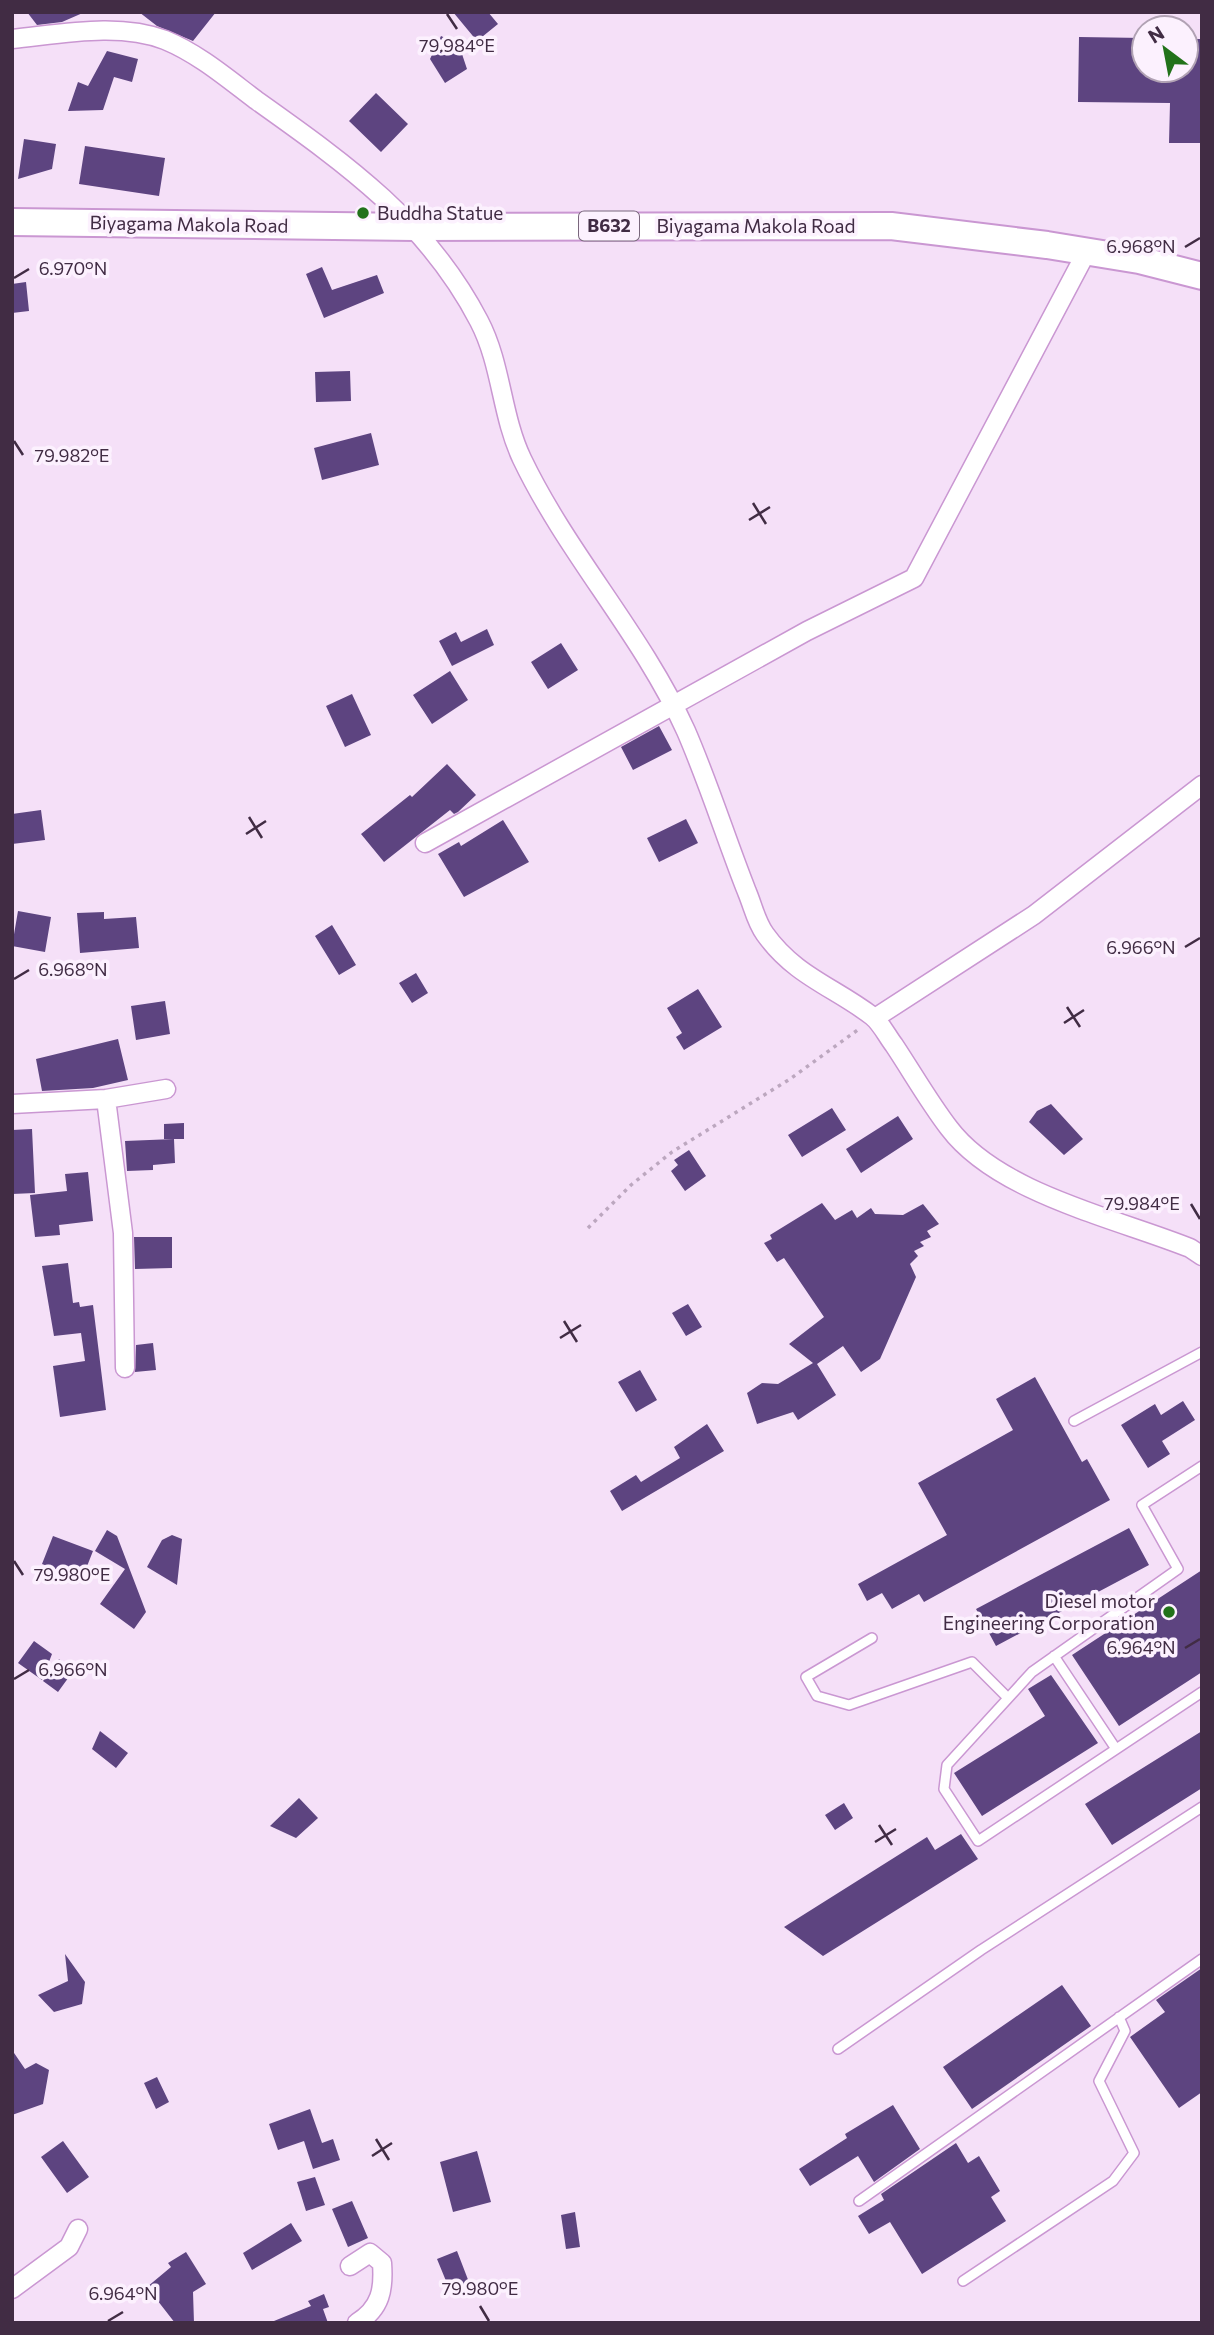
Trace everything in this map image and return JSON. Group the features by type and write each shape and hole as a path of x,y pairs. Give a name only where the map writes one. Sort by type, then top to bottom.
{"main road":[{"name":"Biyagama Makola Road","path":"12,222 414,227 891,226 973,234 1087,251 1139,260 1202,276"}],"street":[{"path":"12,39 97,32 138,33 165,40 196,57 361,176 414,227 440,258 479,322 495,357 499,394 520,457 560,528 640,646 674,705 712,791 729,847 761,930 783,956 818,984 875,1018 948,1128 995,1171 1190,1248 1202,1256"},
{"path":"425,843 807,631 914,578 1087,251"},
{"path":"875,1018 1034,915 1202,785"},
{"path":"12,1104 106,1099 166,1089"},
{"path":"106,1099 123,1233 125,1368"},
{"path":"12,2289 69,2247 78,2229"},
{"path":"350,2266 370,2253 382,2263 384,2289 377,2305 357,2323"}],"lane":[{"path":"1074,1421 1202,1352"},
{"path":"1202,1465 1142,1504 1178,1569 1032,1672 947,1765 944,1789 978,1841 1202,1692"},
{"path":"872,1638 806,1677 817,1696 849,1705 972,1662 1008,1698"},
{"path":"1054,1656 1116,1748"},
{"path":"838,2049 981,1950 1202,1807"},
{"path":"859,2201 1202,1959"},
{"path":"963,2281 1113,2181 1134,2153 1099,2081 1125,2031 1119,2017"}],"path":[{"path":"588,1228 631,1185 672,1152 790,1079 875,1018"}],"building":[{"path":"27,12 85,12 62,22 37,25"},
{"path":"139,12 216,12 193,41 157,26"},
{"path":"453,12 488,12 498,24 477,41"},
{"path":"441,36 468,49 462,54 467,69 445,83 430,59"},
{"path":"1079,37 1130,38 1130,84 1200,84 1202,39 1202,143 1169,143 1170,103 1078,102"},
{"path":"107,51 138,59 132,82 114,77 103,110 68,111 78,82 88,86"},
{"path":"376,93 408,124 381,152 349,121"},
{"path":"24,139 56,144 52,169 18,179"},
{"path":"85,146 165,158 159,196 79,184"},
{"path":"322,267 332,290 377,275 384,293 324,318 306,274"},
{"path":"26,282 29,311 12,313 12,284"},
{"path":"350,371 351,401 316,402 315,372"},
{"path":"371,433 379,465 322,480 314,448"},
{"path":"487,629 494,645 452,666 439,641 456,632 461,642"},
{"path":"561,643 578,670 548,689 531,662"},
{"path":"450,671 468,700 432,724 413,695"},
{"path":"352,694 371,735 345,747 326,706"},
{"path":"659,726 672,750 633,770 621,747"},
{"path":"447,764 476,795 458,812 454,814 450,810 384,862 361,834 410,795 412,797"},
{"path":"41,810 45,840 12,844 12,814"},
{"path":"686,819 698,843 659,862 647,838"},
{"path":"503,820 529,862 464,897 438,854 459,842 461,846"},
{"path":"18,911 51,917 45,952 12,946"},
{"path":"104,912 104,919 136,917 139,948 80,953 77,913"},
{"path":"332,925 356,965 339,975 315,936"},
{"path":"416,973 428,993 412,1003 399,983"},
{"path":"698,989 722,1027 684,1050 676,1037 682,1033 667,1008"},
{"path":"165,1001 170,1034 136,1040 131,1006"},
{"path":"118,1039 128,1080 93,1088 42,1091 36,1059"},
{"path":"1051,1104 1083,1139 1064,1155 1029,1122 1037,1111"},
{"path":"832,1108 846,1130 802,1157 788,1135"},
{"path":"898,1116 913,1139 861,1173 846,1149"},
{"path":"184,1123 184,1139 164,1139 164,1124"},
{"path":"32,1129 35,1193 12,1194 12,1130"},
{"path":"174,1139 175,1163 153,1165 153,1170 127,1171 125,1141"},
{"path":"689,1150 706,1176 685,1191 671,1171 678,1165 674,1160"},
{"path":"88,1172 93,1221 59,1225 60,1235 35,1237 30,1195 67,1191 65,1174"},
{"path":"822,1203 835,1220 852,1210 857,1218 871,1208 875,1214 903,1215 923,1204 939,1224 927,1231 931,1237 920,1242 924,1246 914,1251 918,1256 910,1264 916,1277 880,1359 861,1372 843,1346 817,1364 836,1395 798,1420 793,1412 757,1424 747,1393 762,1383 778,1384 813,1363 789,1344 824,1317 784,1258 777,1262 764,1243 772,1239 770,1235"},
{"path":"134,1237 172,1237 172,1268 135,1269"},
{"path":"68,1263 73,1303 79,1302 80,1307 93,1305 106,1410 60,1417 53,1366 85,1361 81,1333 54,1336 42,1266"},
{"path":"688,1304 702,1327 686,1336 672,1313"},
{"path":"153,1343 156,1370 135,1372 136,1345"},
{"path":"640,1370 657,1400 636,1412 618,1382"},
{"path":"1035,1377 1082,1462 1087,1459 1110,1500 924,1602 919,1594 892,1609 882,1593 867,1601 858,1584 947,1535 918,1483 1013,1430 996,1399"},
{"path":"1183,1401 1195,1420 1162,1441 1170,1454 1148,1468 1121,1425 1155,1404 1161,1415"},
{"path":"707,1424 724,1451 622,1511 610,1491 636,1475 641,1482 680,1458 674,1447"},
{"path":"1129,1528 1149,1565 996,1646 976,1609"},
{"path":"107,1530 117,1536 146,1612 134,1629 100,1604 125,1569 95,1551"},
{"path":"172,1535 182,1539 177,1585 147,1567 162,1540"},
{"path":"53,1536 93,1551 82,1579 42,1564"},
{"name":"Diesel motor Engineering Corporation","path":"1202,1570 1202,1672 1119,1726 1072,1655"},
{"path":"34,1641 52,1654 42,1680 18,1663"},
{"path":"59,1659 74,1670 58,1692 43,1681"},
{"path":"1051,1675 1098,1743 982,1816 954,1773 1045,1716 1028,1689"},
{"path":"100,1731 128,1753 116,1768 92,1749"},
{"path":"1202,1731 1202,1788 1112,1845 1085,1804"},
{"path":"299,1798 318,1818 296,1838 270,1826"},
{"path":"844,1803 853,1818 835,1830 825,1815"},
{"path":"961,1834 978,1859 823,1956 784,1927 927,1837 935,1850"},
{"path":"65,1954 85,1982 82,2004 54,2012 38,1995 68,1981"},
{"path":"1202,1968 1202,2092 1179,2108 1130,2037 1165,2012 1156,2000"},
{"path":"1062,1985 1091,2026 972,2109 943,2067"},
{"path":"12,2050 25,2069 36,2063 49,2070 43,2104 12,2115"},
{"path":"157,2077 169,2102 156,2109 144,2083"},
{"path":"893,2105 920,2149 874,2182 858,2156 810,2186 799,2169 847,2138 845,2134"},
{"path":"310,2109 322,2143 333,2139 340,2160 313,2169 304,2141 278,2150 269,2124"},
{"path":"63,2141 89,2177 67,2193 41,2157"},
{"path":"956,2143 968,2163 979,2156 1000,2191 991,2197 1006,2221 922,2274 890,2222 869,2234 858,2216 884,2200 881,2194"},
{"path":"477,2151 491,2202 453,2212 440,2162"},
{"path":"315,2177 325,2205 306,2211 297,2182"},
{"path":"352,2201 368,2238 348,2247 332,2209"},
{"path":"575,2212 580,2247 566,2249 561,2215"},
{"path":"291,2223 302,2241 252,2270 243,2253"},
{"path":"457,2251 472,2290 453,2298 437,2259"},
{"path":"186,2252 206,2284 193,2292 194,2323 175,2323 147,2287 171,2267 168,2263"},
{"path":"324,2294 329,2307 323,2309 328,2323 269,2323 311,2306 308,2301"}],"place":[{"name":"Buddha Statue","path":"363,213"},
{"name":"Diesel motor Engineering Corporation","path":"1169,1612"}]}
